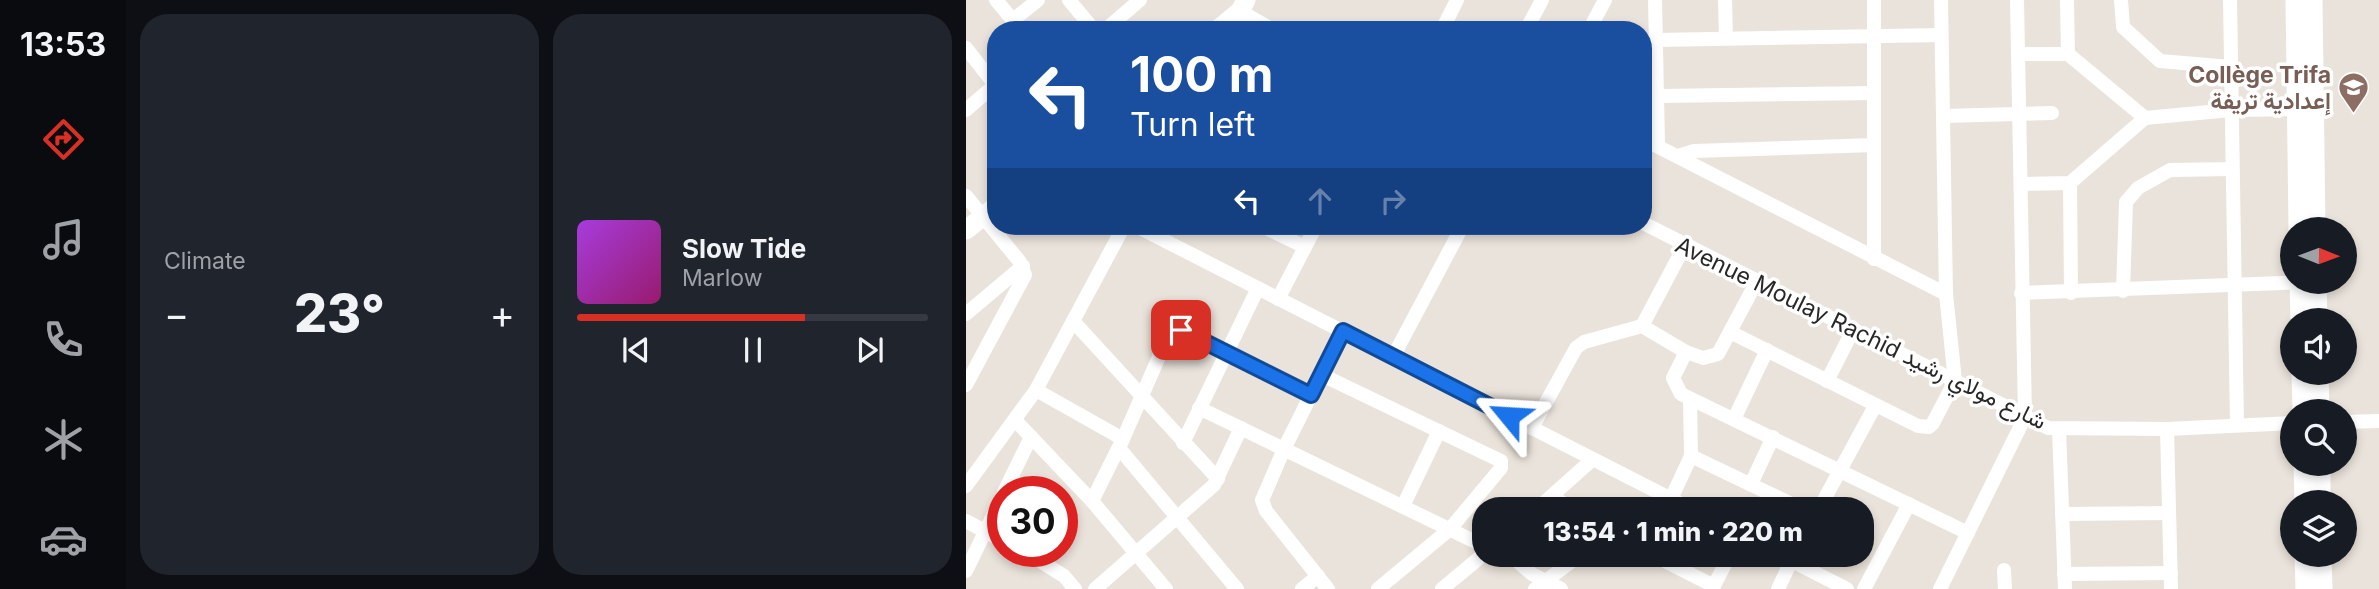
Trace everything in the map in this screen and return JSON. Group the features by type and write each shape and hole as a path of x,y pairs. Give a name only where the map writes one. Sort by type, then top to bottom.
{"main road":[{"path":"2295,0 2315,217"},
{"path":"2299,217 2313,0"},
{"path":"1227,21 1243,6"},
{"path":"966,230 987,213"},
{"path":"2304,567 2305,589"},
{"path":"2322,567 2323,589"}],"street":[{"path":"996,0 1014,21"},
{"path":"1020,21 1038,0"},
{"path":"1069,0 1086,21"},
{"path":"1116,21 1140,0"},
{"path":"1446,21 1457,0"},
{"path":"1531,21 1542,0"},
{"path":"1594,21 1605,0"},
{"path":"1652,26 1655,0"},
{"path":"1726,0 1726,38"},
{"path":"1874,0 1874,259"},
{"path":"1730,332 1918,426 1929,427 1955,381 1946,294 1941,0"},
{"path":"1940,589 2025,417 2017,0"},
{"path":"2067,0 2068,54"},
{"path":"2121,0 2123,27 2160,61 2231,66"},
{"path":"2230,0 2237,425"},
{"path":"1243,6 1262,21"},
{"path":"1652,44 1726,38 1941,35"},
{"path":"966,48 987,75"},
{"path":"2018,54 2068,54 2145,118"},
{"path":"1652,56 1659,96 1652,122"},
{"path":"966,110 987,92"},
{"path":"1659,96 1874,93"},
{"path":"2021,184 2070,183 2145,118 2231,110 2305,109"},
{"path":"1944,116 2052,113"},
{"path":"1652,143 1946,294"},
{"path":"1678,156 1694,151 1874,145"},
{"path":"2123,291 2126,202 2132,195 2160,174 2170,170 2232,169"},
{"path":"2070,183 2071,293"},
{"path":"966,196 987,210"},
{"name":"Avenue Moulay Rachid شارع مولاي رشيد","path":"1652,228 2048,428 2167,429 2280,423"},
{"path":"966,385 1024,281 1023,266 1004,235"},
{"path":"966,486 1016,421 1036,390 1119,235"},
{"path":"1154,235 1667,497"},
{"path":"1280,235 1305,247"},
{"path":"1278,299 1311,235"},
{"path":"1393,357 1456,235"},
{"path":"1642,326 1685,245"},
{"path":"966,314 1023,266"},
{"path":"1532,428 1576,348 1584,342 1642,326 1686,352 1703,358 1714,356 1757,281"},
{"path":"2021,293 2280,283"},
{"path":"1183,443 1258,288"},
{"path":"1073,321 1141,399 1217,479"},
{"path":"1092,501 1121,444 1169,334 1174,330 1311,395"},
{"path":"1827,381 1853,330"},
{"path":"1328,589 1262,505 1264,493 1284,449 1343,331"},
{"path":"1734,419 1767,350"},
{"path":"1686,352 1673,378 1681,394 1841,469 1968,533"},
{"path":"1322,374 1498,459 1502,465 1450,529 1378,589"},
{"path":"1036,390 1121,444 1177,519 1237,589"},
{"path":"1672,497 1691,456 1690,399"},
{"path":"1826,497 1875,405"},
{"path":"1199,408 1472,540"},
{"path":"1016,421 1092,501 1166,589"},
{"path":"2357,422 2379,421"},
{"path":"1095,589 1177,519 1217,479 1241,428"},
{"path":"2059,429 2065,589"},
{"path":"2167,429 2171,589"},
{"path":"1404,506 1439,431"},
{"path":"1012,476 1031,437"},
{"path":"1751,484 1773,438"},
{"path":"1691,456 1778,497"},
{"path":"1553,496 1593,459"},
{"path":"1864,589 1909,504"},
{"path":"2062,514 2169,513"},
{"path":"966,521 987,533"},
{"path":"966,571 987,525"},
{"path":"1442,589 1472,564"},
{"path":"1050,567 1064,576 1075,589"},
{"path":"1522,567 1540,585 1561,589"},
{"path":"1540,585 1564,567"},
{"path":"1676,567 1713,587 1724,567"},
{"path":"1778,589 1786,567"},
{"path":"1807,567 1847,589"},
{"path":"2004,570 2005,589"},
{"path":"2064,574 2171,573"},
{"path":"1302,589 1318,576"}],"place":[{"name":"Collège Trifa إعدادية تريفة","path":"2354,115"}],"route":[{"path":"1181,330 1311,395 1343,331 1509,416"}]}
